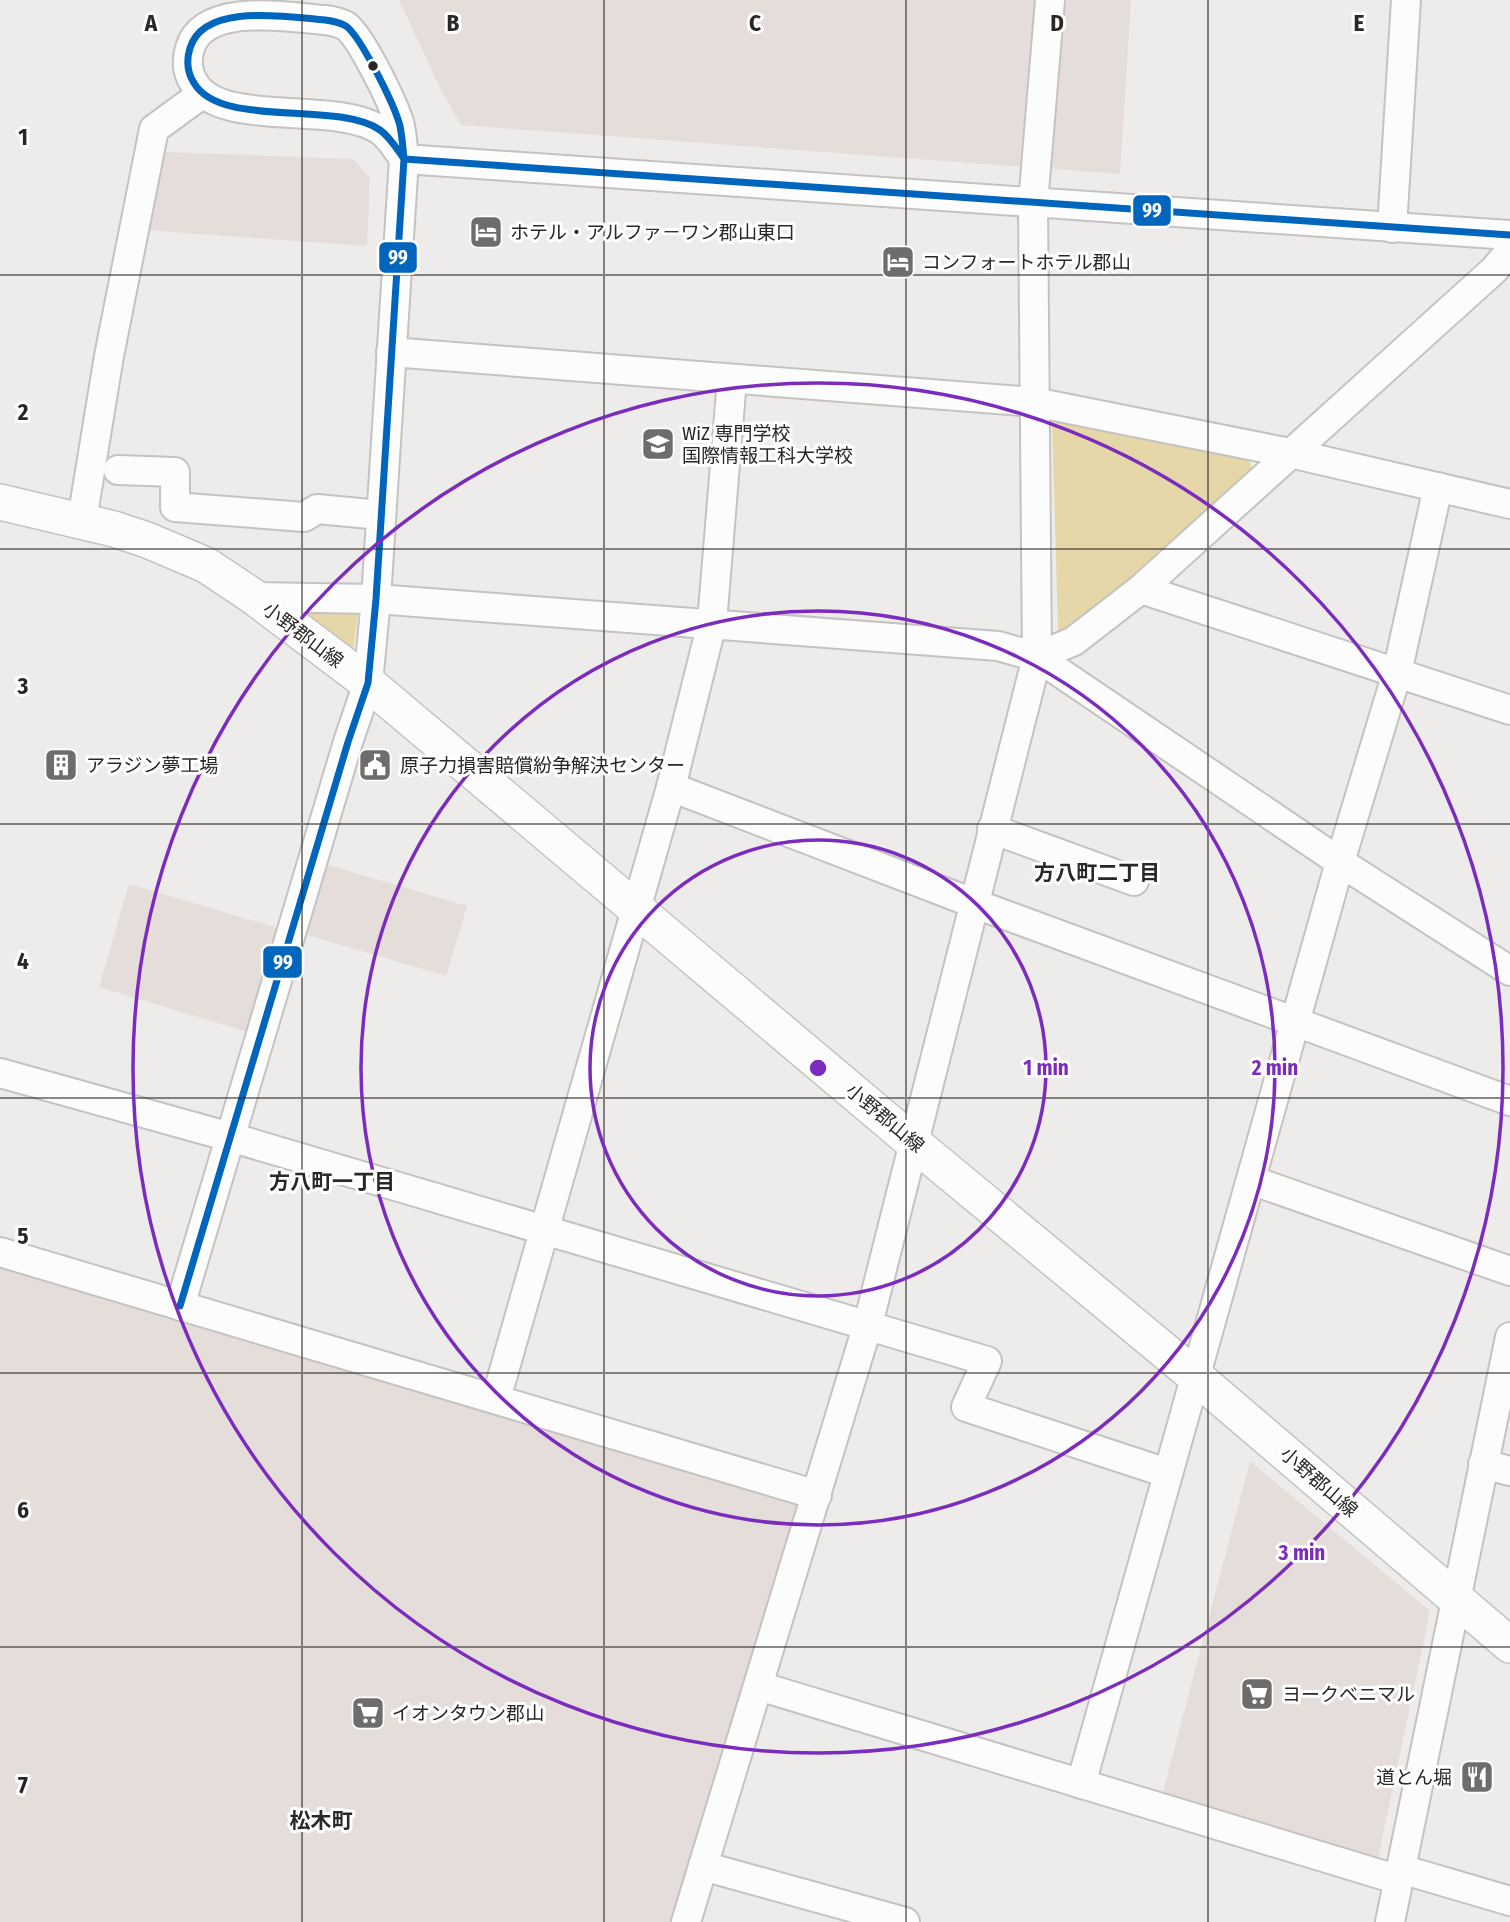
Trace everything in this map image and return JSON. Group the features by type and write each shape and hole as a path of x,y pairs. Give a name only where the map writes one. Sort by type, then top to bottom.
{"main road":[{"name":"小野郡山線","path":"0,502 82,520 136,536 205,565 254,597 368,683 1195,1376 1510,1645"},
{"name":"小野郡山線","path":"0,522 109,550 195,585 254,597"}],"street":[{"path":"686,1922 868,1324 1037,657 1033,203 1050,0"},
{"path":"1392,228 1406,0"},
{"path":"180,1306 348,742 368,683 376,599 404,159 400,127 376,73 355,35 336,21 226,18 216,20 197,34 188,55 189,74 202,94 226,106 357,120 381,131 404,159 1510,235"},
{"path":"82,520 109,356 154,129 202,94"},
{"path":"1037,657 1074,641 1141,589 1494,270 1510,251"},
{"path":"391,352 1034,402 1290,453 1510,504"},
{"path":"496,1399 671,788 712,623 732,379"},
{"path":"118,470 175,472 175,507 304,517 317,509 381,515"},
{"path":"1081,1784 1340,862 1397,673 1438,487"},
{"path":"1141,589 1510,710"},
{"path":"254,597 376,599 712,623 998,646 1037,657 1340,862 1510,971"},
{"path":"671,788 1510,1101"},
{"path":"992,829 1134,881"},
{"path":"0,1073 230,1137 987,1361 966,1407 1167,1473"},
{"path":"1251,1180 1510,1271"},
{"path":"0,1252 817,1495"},
{"path":"1390,1922 1457,1601 1497,1468 1510,1337"},
{"path":"759,1686 1081,1784 1400,1875 1510,1901"},
{"path":"703,1866 905,1922"}],"shaded area":[{"path":"399,0 1131,0 1120,174 461,125 441,90"},
{"path":"166,152 353,159 370,178 367,246 144,230 162,156"},
{"path":"1059,416 1249,458 1252,468 1077,634 1058,630 1052,422"},
{"path":"306,609 358,614 353,651 305,614"},
{"path":"325,864 467,906 446,976 304,934"},
{"path":"129,884 285,930 254,1034 99,987"},
{"name":"イオンタウン郡山","path":"0,1266 799,1503 674,1922 0,1922"},
{"path":"1250,1461 1430,1611 1378,1858 1163,1792"}],"transit line":[{"name":"99","path":"180,1306 348,742 368,683 376,599 404,159 400,126 392,103 368,57 346,26 325,20 270,15 229,18 198,33 190,48 188,66 194,83 208,97 228,106 253,110 336,116 360,121 384,133 404,159 1510,235"}],"place":[{"name":"ホテル・アルファ－ワン郡山東口","path":"486,232"},
{"name":"コンフォートホテル郡山","path":"898,262"},
{"name":"WiZ 専門学校 国際情報工科大学校","path":"658,444"},
{"name":"アラジン夢工場","path":"61,765"},
{"name":"原子力損害賠償紛争解決センター","path":"375,765"},
{"name":"ヨークベニマル","path":"1257,1694"},
{"name":"イオンタウン郡山","path":"368,1713"},
{"name":"道とん堀","path":"1477,1777"}],"district":[{"name":"方八町二丁目","path":"1097,873"},
{"name":"方八町一丁目","path":"332,1182"},
{"name":"松木町","path":"321,1821"}]}
